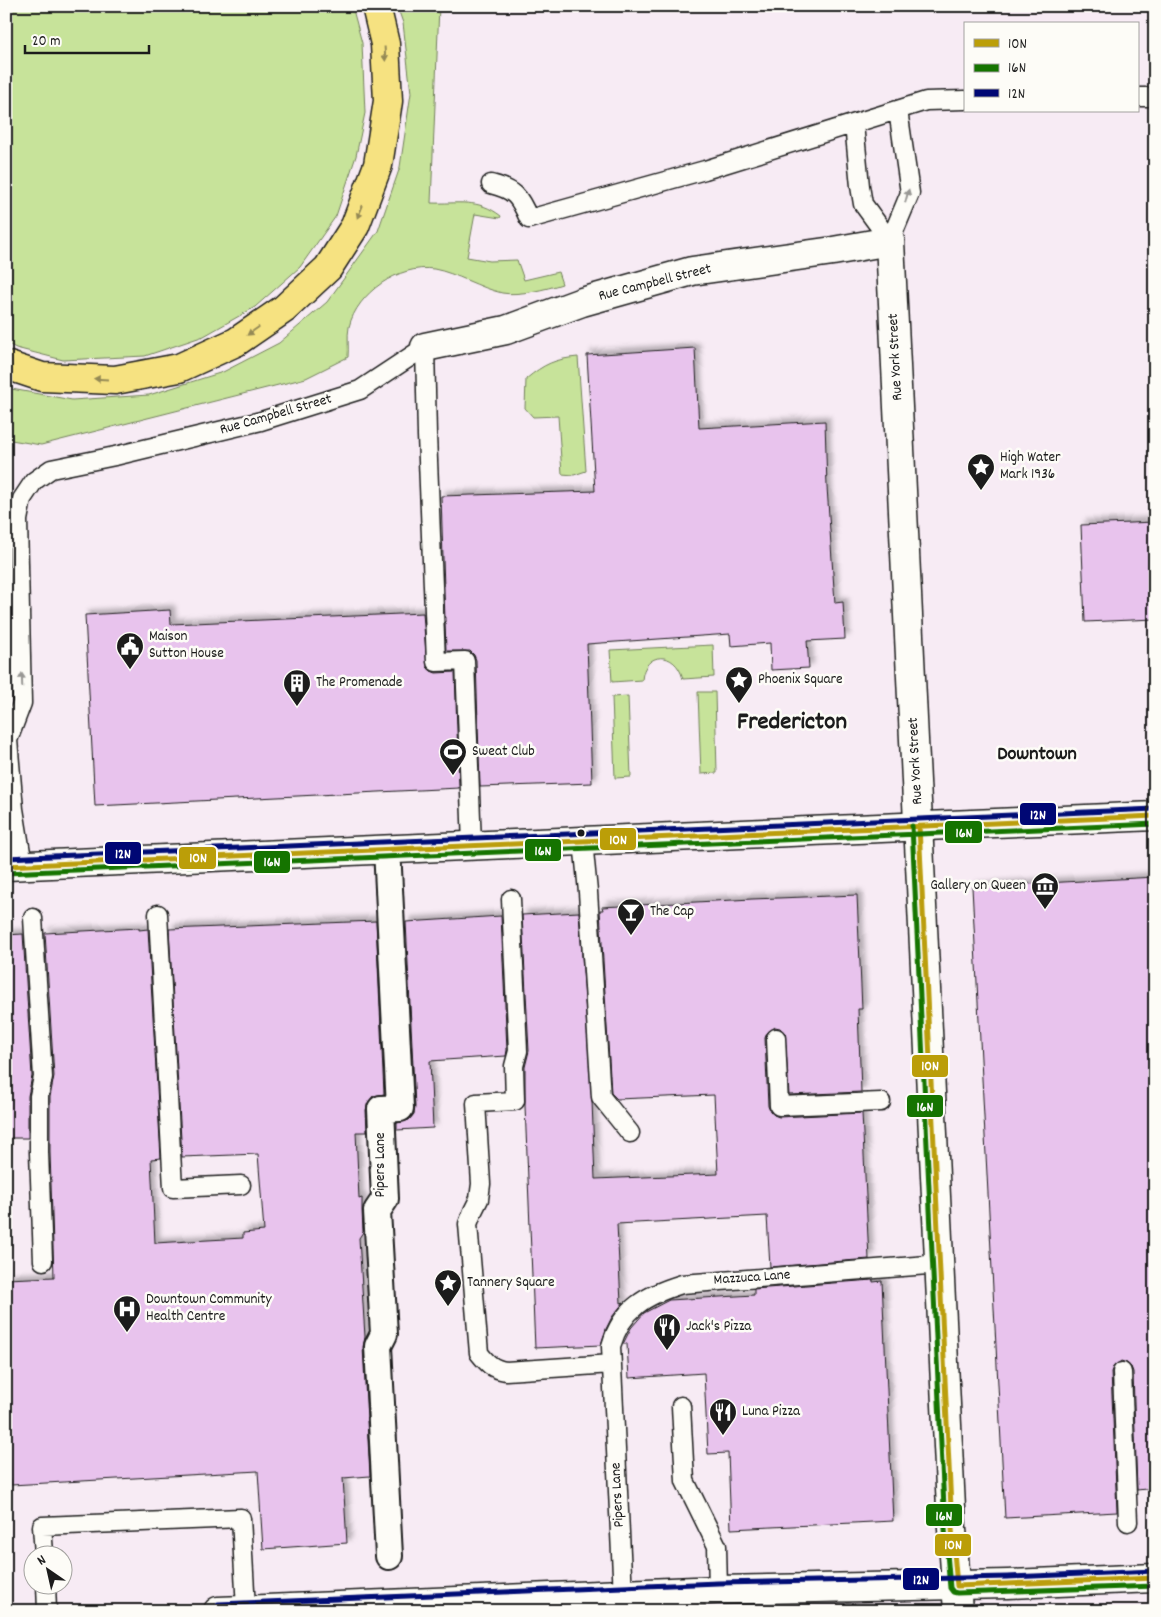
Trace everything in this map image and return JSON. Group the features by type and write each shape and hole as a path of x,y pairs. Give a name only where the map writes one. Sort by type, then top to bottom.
{"highway":[{"path":"6,365 42,377 115,380 179,368 236,342 284,309 328,268 354,226 378,166 388,101 385,44 376,6"}],"main road":[{"name":"Rue Campbell Street","path":"425,347 506,330 582,302 692,271 890,242"},
{"name":"Rue York Street","path":"890,242 952,1529 958,1598"},
{"path":"12,863 1155,816"},
{"path":"218,1611 461,1606 718,1590 958,1598 1155,1578"}],"street":[{"name":"Pipers Lane","path":"387,849 400,1108 381,1109 385,1199 377,1211 384,1334 378,1346 390,1556"}],"lane":[{"path":"1138,97 1155,97"},
{"path":"490,184 509,188 523,204 530,219 705,170 926,101 964,100"},
{"path":"890,242 910,193 898,110"},
{"path":"854,124 860,186 864,204 890,242"},
{"path":"425,347 436,662 465,661 472,845"},
{"name":"Rue Campbell Street","path":"12,863 14,809 8,740 22,702 18,520 22,499 34,481 51,469 115,456 261,421 360,390 425,347"},
{"path":"583,841 601,1097 630,1133"},
{"path":"511,899 518,1052 514,1066 515,1101 476,1103 481,1184 479,1199 468,1224 480,1353 487,1364 506,1371 612,1364"},
{"path":"158,914 174,1188 241,1185"},
{"path":"33,918 43,1077 39,1096 42,1261"},
{"path":"776,1038 779,1106 881,1102"},
{"name":"Mazzuca Lane","path":"612,1364 611,1346 616,1329 624,1317 642,1300 682,1284 940,1264"},
{"name":"Pipers Lane","path":"612,1364 623,1595"},
{"path":"1122,1372 1128,1522"},
{"path":"681,1406 685,1481 717,1546 718,1590"},
{"path":"43,1544 42,1526 241,1518 246,1609"},
{"path":"46,1594 47,1611"}],"green space":[{"path":"6,6 352,6 362,43 365,113 356,156 336,216 300,267 255,307 204,336 145,356 63,360 16,348 6,343"},
{"path":"397,6 439,6 431,203 476,204 492,210 501,216 500,218 475,214 467,257 490,261 517,260 524,280 558,272 562,284 532,292 509,294 494,291 434,269 407,271 381,283 361,303 349,327 348,357 306,378 41,445 11,440 6,437 6,388 72,400 149,395 223,372 279,343 327,302 378,231 400,167 411,93 403,23"},
{"path":"578,357 586,471 574,475 562,474 558,416 533,417 525,408 526,379 550,363"},
{"path":"713,645 714,677 683,679 674,663 661,658 654,659 648,664 644,670 642,680 612,682 610,650"},
{"path":"698,692 715,692 717,773 701,774"},
{"path":"628,696 631,777 615,778 612,697"}],"building":[{"path":"695,348 699,428 825,421 827,487 835,603 843,602 845,639 807,641 809,668 771,670 770,643 731,646 730,634 587,644 592,783 480,787 476,660 470,651 446,651 441,496 595,491 587,355"},
{"path":"1155,522 1155,619 1085,622 1081,525"},
{"name":"The Promenade","path":"170,610 171,624 423,613 427,667 436,673 455,672 459,788 95,806 85,615"},
{"path":"1155,877 1155,1488 1137,1490 1133,1372 1127,1363 1121,1361 1113,1367 1111,1372 1117,1512 1005,1518 972,887"},
{"path":"857,895 862,1009 858,1009 861,1092 789,1095 785,1033 780,1028 775,1027 767,1033 765,1038 768,1106 774,1115 779,1117 862,1113 869,1259 770,1267 767,1216 617,1224 621,1303 624,1302 612,1317 601,1345 535,1348 525,1106 525,1067 529,1051 522,915 579,912 592,1101 595,1179 718,1174 714,1095 617,1099 611,1093 600,910 603,910 602,907"},
{"path":"501,916 506,1056 430,1061 433,1128 397,1130 397,1123 409,1120 414,1114 415,1107 406,922"},
{"path":"376,921 384,1094 373,1096 368,1103 366,1110 367,1132 356,1132 359,1199 362,1198 363,1232 359,1238 370,1476 343,1478 347,1543 263,1549 258,1471 11,1485 6,1387 6,1279 54,1277 50,1097 54,1076 45,933 148,929 161,1158 151,1159 155,1243 243,1238 243,1233 264,1231 258,1154 182,1157 169,929"},
{"path":"23,934 32,1076 28,1096 28,1138 6,1138 6,935"},
{"path":"873,1280 873,1282 882,1281 893,1521 731,1529 728,1453 708,1454 704,1373 629,1378 627,1344 623,1344 631,1328 644,1313 669,1300 754,1295 754,1289"}],"transit line":[{"name":"12N","path":"6,858 1155,809"},
{"name":"10N","path":"6,866 1155,816"},
{"name":"16N","path":"6,873 1155,824"},
{"name":"16N","path":"912,826 945,1529 950,1588 953,1592 957,1593 1155,1586"},
{"name":"10N","path":"919,826 952,1529 957,1586 1155,1578"},
{"name":"12N","path":"218,1604 718,1583 1008,1577 1155,1571"}],"place":[{"name":"High Water Mark 1936","path":"981,491"},
{"name":"Maison Sutton House","path":"130,670"},
{"name":"Phoenix Square","path":"739,704"},
{"name":"The Promenade","path":"297,707"},
{"name":"Sweat Club","path":"453,776"},
{"name":"Gallery on Queen","path":"1045,910"},
{"name":"The Cap","path":"631,936"},
{"name":"Tannery Square","path":"448,1307"},
{"name":"Downtown Community Health Centre","path":"127,1333"},
{"name":"Jack's Pizza","path":"667,1351"},
{"name":"Luna Pizza","path":"723,1436"}],"district":[{"name":"Fredericton","path":"792,723"},
{"name":"Downtown","path":"1037,755"}]}
